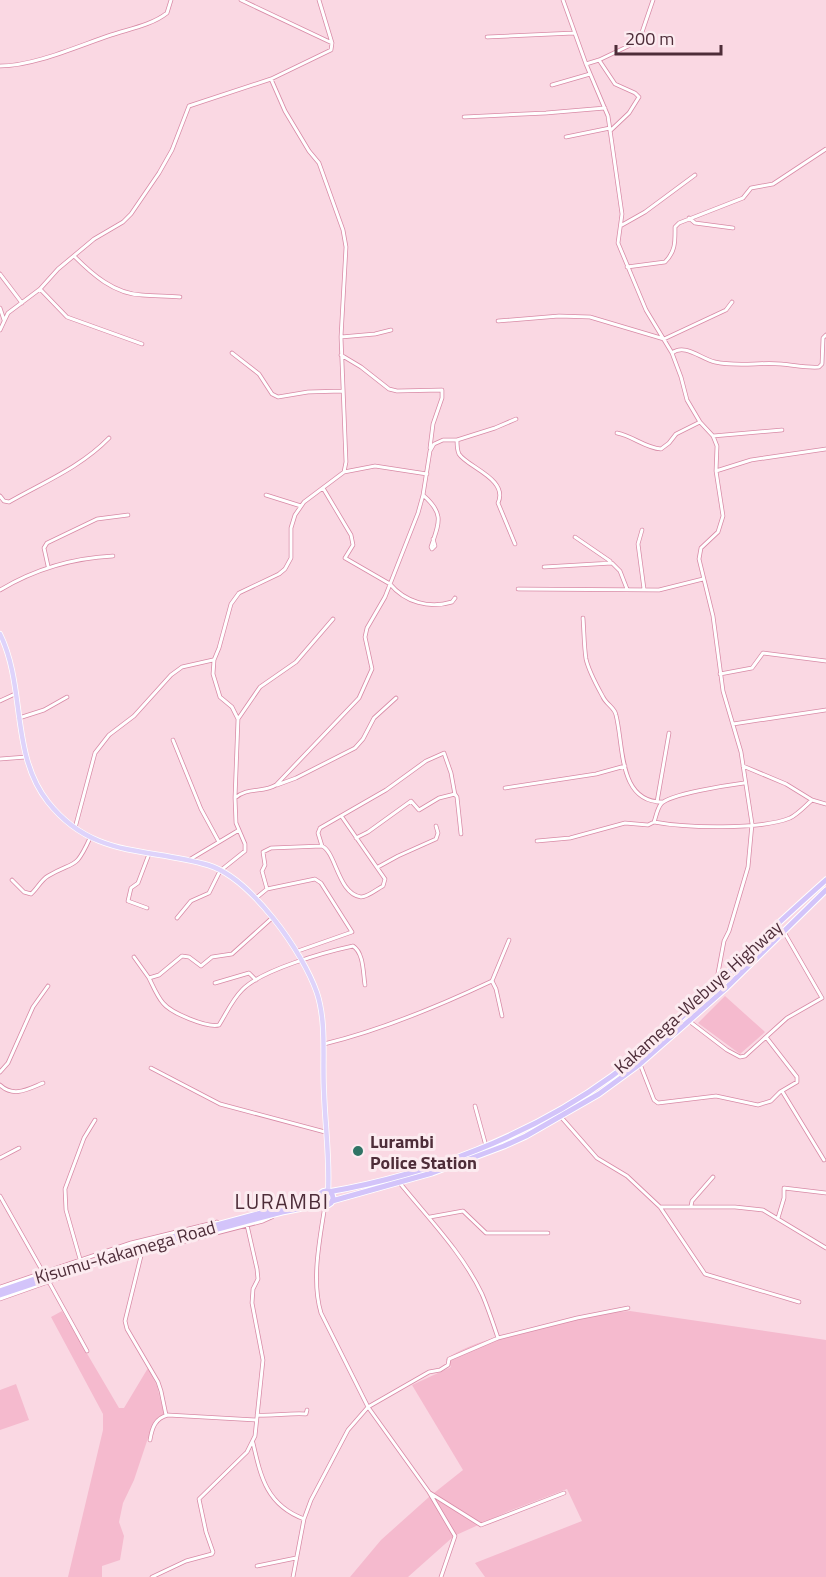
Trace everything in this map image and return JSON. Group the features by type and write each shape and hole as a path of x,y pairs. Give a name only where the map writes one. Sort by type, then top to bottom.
{"highway":[{"name":"Kakamega-Webuye Highway","path":"328,1192 360,1187 417,1172 486,1146 550,1114 612,1076 717,985 769,932 826,880"},
{"name":"Kakamega-Webuye Highway","path":"332,1201 432,1173 504,1146 561,1117 599,1094 640,1064 725,989 826,890"},
{"name":"Kisumu-Kakamega Road","path":"0,1289 116,1252 328,1192"},
{"path":"0,1297 113,1257 282,1212 328,1204 332,1201 332,1197 328,1192"},
{"path":"320,1196 320,1201 324,1204"}],"main road":[{"path":"0,634 9,656 26,757 35,780 48,802 75,828 90,838 119,849 188,861 220,871 236,880 256,898 296,952 317,994 320,1007 324,1044 328,1192"}],"street":[{"path":"0,66 11,66 63,51 153,21 167,13 171,0"},
{"path":"241,0 332,44"},
{"path":"0,330 9,313 40,289 50,276 94,239 123,222 137,207 172,150 189,106 271,78 331,50 332,44 319,0"},
{"path":"563,0 605,108 621,208 622,225 617,238 627,267 646,310 672,353 687,400 700,422 713,436 717,446 716,471 723,516 718,532 700,552 703,579 713,616 723,691 743,766 752,824 748,867 724,941 717,985"},
{"path":"586,64 639,41 653,0"},
{"path":"487,37 574,33"},
{"path":"566,137 610,130 628,113 639,98 637,94 615,84 599,60"},
{"path":"552,85 590,74"},
{"path":"271,78 290,119 319,163 343,230 346,247 341,337 346,462 344,472"},
{"path":"464,117 605,108"},
{"path":"627,267 662,263 668,260 676,245 675,227 689,218 743,198 751,188 773,183 826,149"},
{"path":"622,225 645,212 695,175"},
{"path":"689,218 695,223 734,228"},
{"path":"74,256 93,275 113,286 141,295 180,297"},
{"path":"0,274 22,303"},
{"path":"40,289 67,317 142,344"},
{"path":"498,321 559,316 590,317 664,339 726,310 732,302"},
{"path":"0,308 4,320"},
{"path":"341,337 392,330"},
{"path":"672,353 683,349 716,362 819,367 823,362 823,338 826,335"},
{"path":"232,353 260,374 272,394 278,397 308,392 343,391"},
{"path":"236,798 249,791 270,789 276,785 359,698 372,669 365,637 367,628 390,584 423,495 433,424 442,398 442,390 397,391 389,389 341,355"},
{"path":"429,451 434,444 457,440 495,428 516,418"},
{"path":"617,433 627,435 641,444 661,449 676,434 700,422"},
{"path":"713,436 782,430"},
{"path":"0,496 4,501 9,502 82,462 109,438"},
{"path":"457,440 461,456 488,476 496,485 500,496 498,503 515,544"},
{"path":"716,471 751,460 826,449"},
{"path":"177,918 191,901 209,893 220,871 245,851 245,844 236,823 238,718 232,706 220,697 213,674 214,660 234,597 279,574 289,564 291,528 295,515 301,506 344,472 375,466 427,474"},
{"path":"323,488 354,543 345,558 418,603 436,606 452,602 454,598"},
{"path":"266,495 301,506"},
{"path":"423,495 435,505 438,511 433,538"},
{"path":"48,566 44,548 47,543 97,519 128,514"},
{"path":"642,530 638,544 644,589"},
{"path":"575,537 612,562 620,572 627,589"},
{"path":"0,590 48,566 82,558 113,556"},
{"path":"544,567 612,562"},
{"path":"518,589 659,590 703,579"},
{"path":"583,618 587,662 604,699 616,713 624,766 639,796 648,801 663,802 715,787 744,783"},
{"path":"238,718 260,687 296,662 333,619"},
{"path":"720,674 753,668 763,653 826,661"},
{"path":"75,828 95,753 101,744 134,716 171,675 182,667 214,660"},
{"path":"0,702 15,693"},
{"path":"19,718 44,710 67,697"},
{"path":"276,785 296,778 355,748 363,739 374,718 396,698"},
{"path":"733,724 826,711"},
{"path":"657,802 669,733"},
{"path":"173,740 201,809 219,842"},
{"path":"322,846 319,830 386,790 426,761 444,753 456,795 461,834"},
{"path":"0,759 26,757"},
{"path":"505,788 596,774 624,766"},
{"path":"743,766 786,784 812,800 826,804"},
{"path":"356,838 411,801 419,810 439,798 456,795"},
{"path":"537,841 570,838 625,823 648,825 654,822 668,825 720,827 752,824 792,817 812,800"},
{"path":"654,822 663,802"},
{"path":"267,889 262,871 265,865 263,852 271,848 322,846 326,848 341,881 360,896 364,897 385,884 385,879 378,867 342,817"},
{"path":"378,867 436,839 438,833 436,826"},
{"path":"188,861 238,830"},
{"path":"12,880 24,892 31,894 48,876 78,862 90,838"},
{"path":"147,908 128,901 131,888 138,883 149,854"},
{"path":"256,898 267,889 318,880 351,933 328,939 296,952"},
{"path":"149,978 159,975 182,956 189,957 201,966 212,957 232,954 272,918"},
{"path":"689,1021 740,1057 745,1056 787,1018 822,998 783,930"},
{"path":"324,1044 397,1022 492,981 508,940"},
{"path":"135,957 165,1006 190,1019 216,1026 219,1025 239,992 256,980 300,960 353,945 358,949 361,957 365,985"},
{"path":"215,983 249,973 256,980"},
{"path":"492,981 502,1016"},
{"path":"0,1072 8,1063 33,1007 48,986"},
{"path":"640,1064 654,1100 658,1103 716,1096 735,1099 755,1106 771,1101 797,1082 797,1077 766,1037"},
{"path":"151,1068 220,1104 325,1132"},
{"path":"0,1085 14,1092 23,1092 43,1083"},
{"path":"782,1091 824,1160"},
{"path":"475,1106 486,1146"},
{"path":"561,1117 597,1158 627,1176 660,1207 705,1274 799,1302"},
{"path":"81,1259 66,1210 65,1189 84,1138 95,1120"},
{"path":"0,1158 19,1148"},
{"path":"691,1207 692,1201 713,1177"},
{"path":"399,1182 442,1232 481,1293 498,1338"},
{"path":"778,1218 784,1198 784,1188 826,1193"},
{"path":"0,1197 44,1272"},
{"path":"324,1204 318,1301 328,1329 368,1407 429,1492 454,1536 441,1577"},
{"path":"660,1207 763,1210 826,1248"},
{"path":"430,1217 463,1211 486,1233 548,1233"},
{"path":"0,1297 97,1264 263,1221 282,1212"},
{"path":"0,1289 81,1259 174,1232 244,1217"},
{"path":"247,1225 258,1279 252,1303 263,1360 254,1443 266,1487 272,1497 287,1512 304,1519"},
{"path":"142,1252 125,1321 142,1358 158,1382 166,1415"},
{"path":"49,1282 87,1351"},
{"path":"293,1577 304,1519 311,1500 348,1430 368,1407 429,1372 440,1370 448,1365 448,1359 498,1338 585,1316 628,1308"},
{"path":"257,1415 306,1414 307,1410"},
{"path":"150,1440 157,1421 166,1415 256,1420"},
{"path":"152,1577 186,1561 212,1554 199,1499 237,1463 254,1443"},
{"path":"429,1492 481,1525 564,1493"},
{"path":"257,1566 296,1558"}],"shaded area":[{"path":"725,996 765,1032 740,1054 698,1023"},
{"path":"62,1311 119,1408 124,1408 148,1368 157,1386 164,1414 152,1426 134,1480 123,1503 119,1522 124,1536 120,1560 102,1566 102,1577 68,1577 103,1430 103,1414 51,1317"},
{"path":"630,1311 826,1340 826,1577 485,1577 475,1563 582,1521 567,1489 507,1512 454,1536 408,1577 350,1577 381,1540 463,1470 412,1385 451,1367 446,1359 482,1342 589,1317"},
{"path":"16,1384 29,1420 0,1430 0,1390"}],"place":[{"name":"Lurambi Police Station","path":"358,1151"}],"district":[{"name":"LURAMBI","path":"282,1201"}]}
